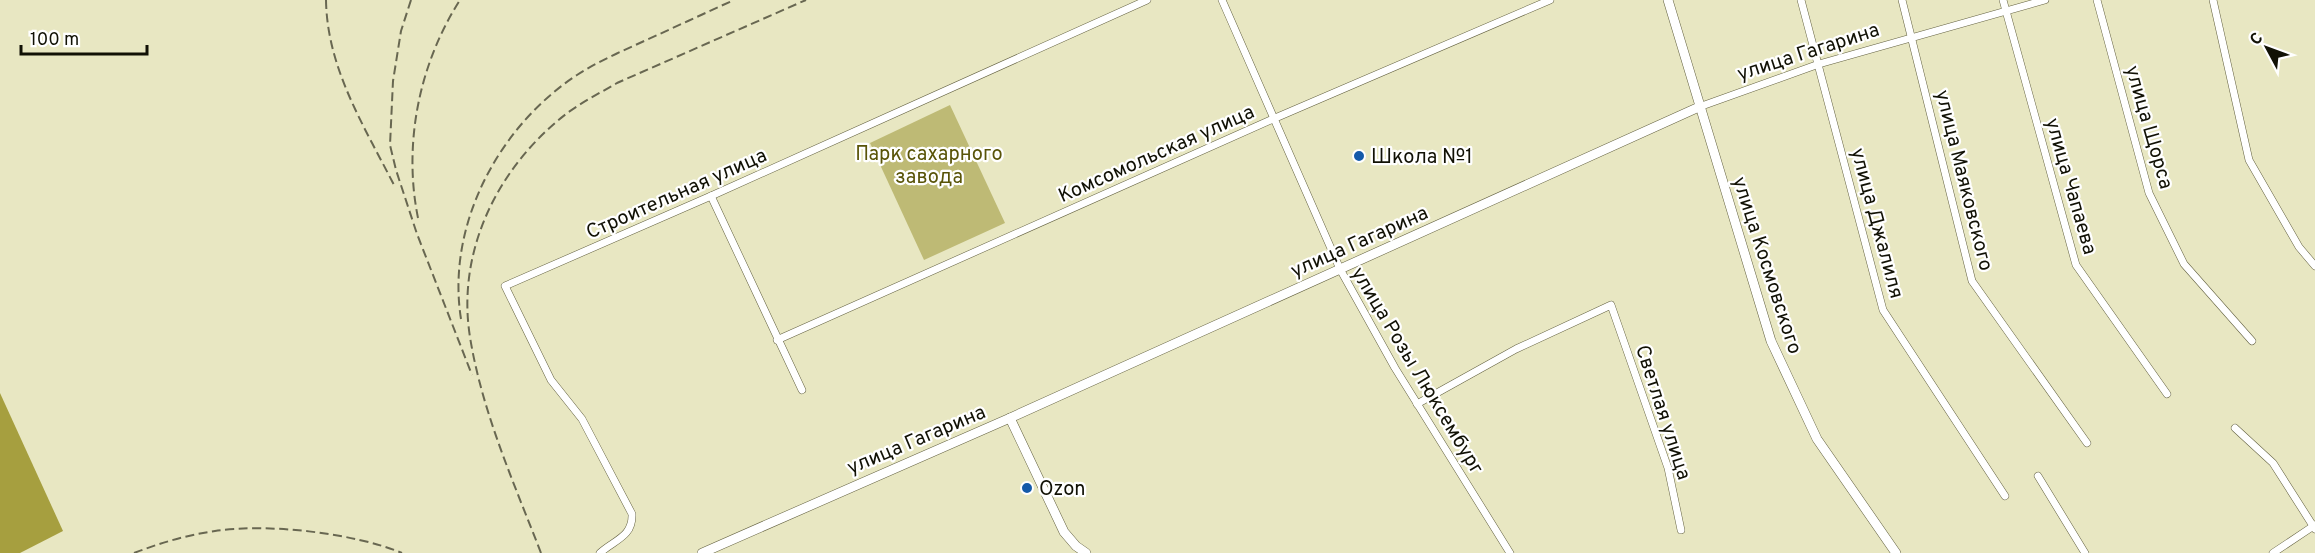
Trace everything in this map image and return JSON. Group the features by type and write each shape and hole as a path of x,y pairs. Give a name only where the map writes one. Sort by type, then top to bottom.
{"street":[{"name":"Строительная улица","path":"600,553 624,537 633,524 632,514 582,419 551,380 506,286 1147,0"},
{"name":"улица Розы Люксембург","path":"1222,0 1340,269 1365,318 1510,553"},
{"name":"Комсомольская улица","path":"777,340 1273,119 1550,0"},
{"name":"улица Космовского","path":"1668,0 1771,341 1817,439 1896,553"},
{"name":"улица Джалиля","path":"1801,0 1882,310 2005,496"},
{"name":"улица Маяковского","path":"1902,0 1972,281 2087,443"},
{"name":"улица Чапаева","path":"2003,0 2076,265 2167,394"},
{"name":"улица Гагарина","path":"702,553 1010,418 1699,107 1819,64 2045,0"},
{"name":"улица Щорса","path":"2097,0 2149,193 2184,264 2252,340"},
{"path":"2213,0 2248,160 2299,247 2315,266"},
{"path":"711,196 802,390"},
{"name":"Светлая улица","path":"1417,404 1516,349 1611,305 1668,468 1681,531"},
{"path":"1010,418 1064,532 1076,546 1086,553"},
{"path":"2235,428 2272,463 2314,527 2273,553"},
{"path":"2038,476 2085,553"}],"green space":[{"name":"Парк сахарного завода","path":"950,105 1005,223 924,260 870,143"}],"shaded area":[{"path":"0,393 63,531 20,553 0,553"}],"railway":[{"path":"326,0 328,25 340,73 349,96 394,185"},
{"path":"411,0 401,31 393,81 390,145 417,234 472,375"},
{"path":"418,218 412,162 418,105 434,51 460,0"},
{"path":"461,319 458,284 462,248 471,214 484,181 502,150 524,121 549,96 585,70 734,0"},
{"path":"541,553 482,393 470,337 467,305 470,273 477,242 488,212 502,184 521,159 542,135 566,114 617,83 806,0"},
{"path":"134,553 194,535 259,528 335,535 402,553"}],"place":[{"name":"Школа №1","path":"1359,156"},
{"name":"Ozon","path":"1027,488"}]}
